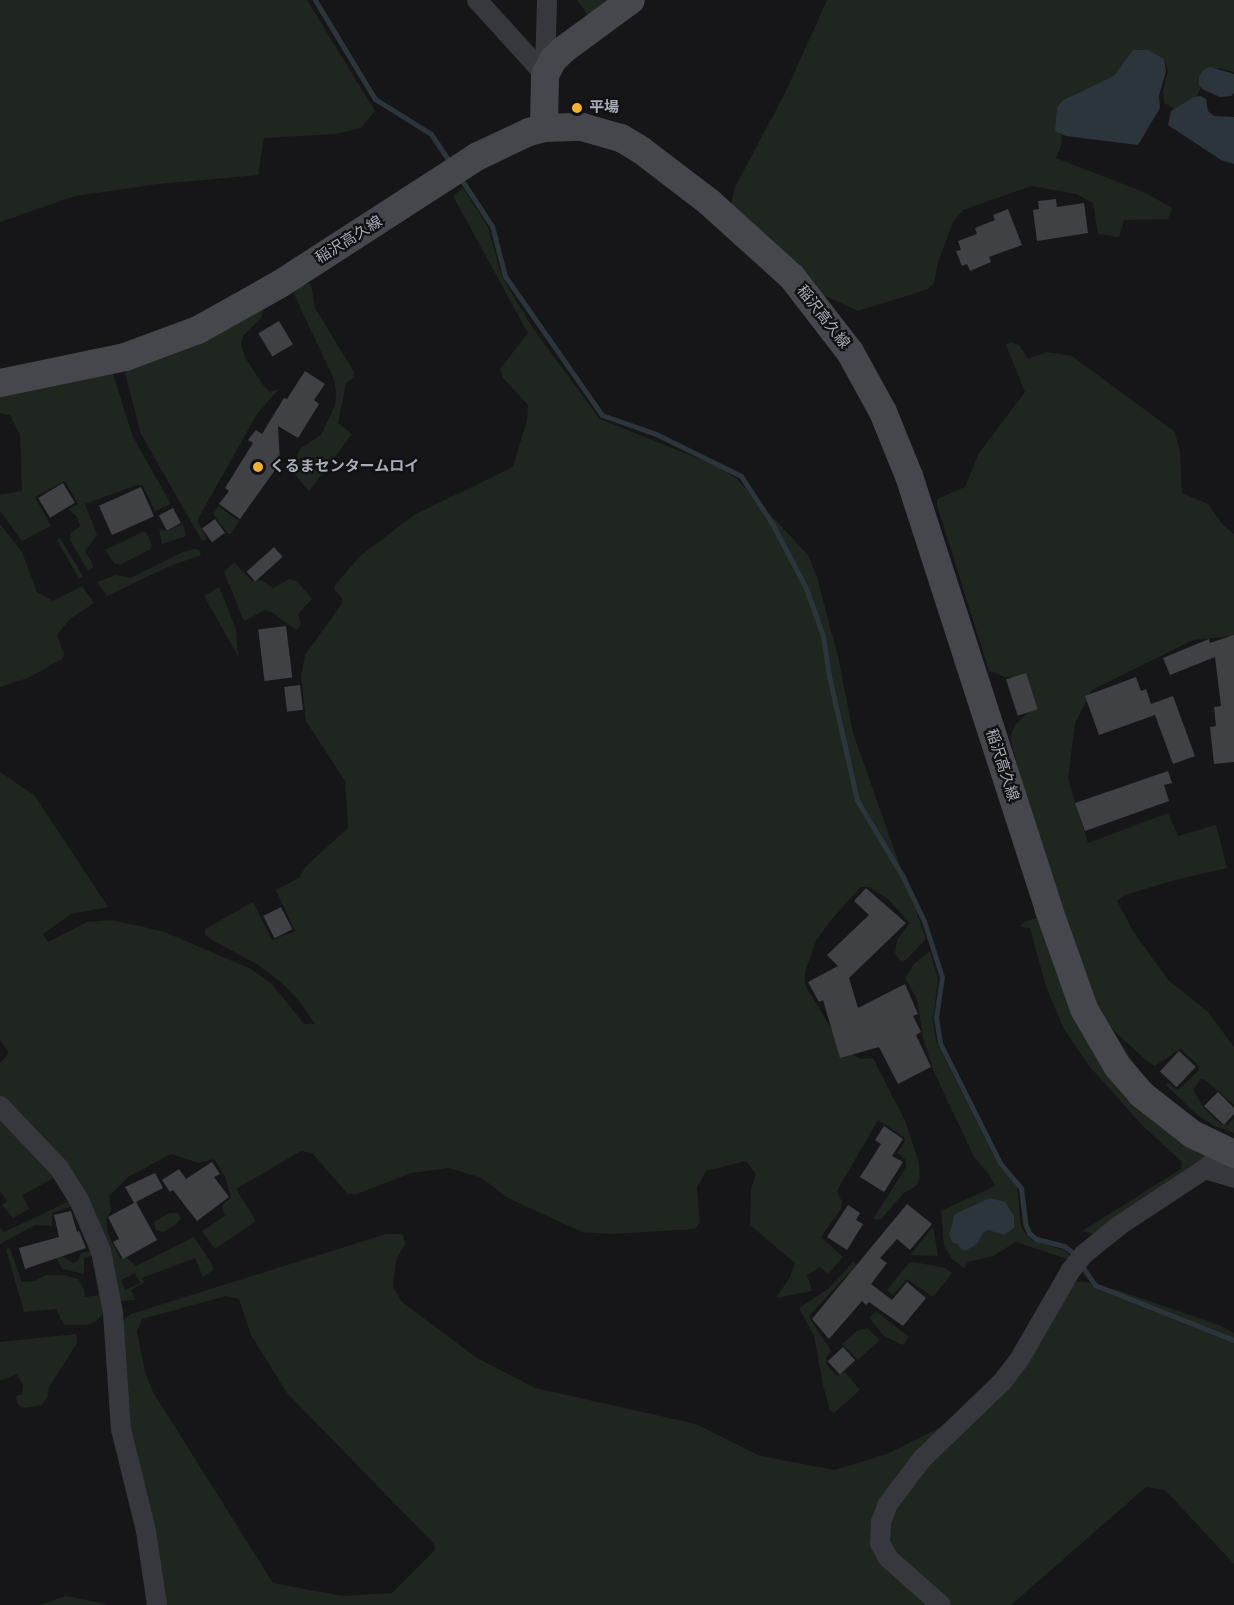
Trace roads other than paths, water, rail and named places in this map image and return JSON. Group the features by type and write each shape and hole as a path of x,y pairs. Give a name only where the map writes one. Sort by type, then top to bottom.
{"main road":[{"path":"544,128 545,75 563,50 631,0"},
{"name":"稲沢高久線","path":"0,383 78,369 125,357 198,330 271,289 476,157 510,140 544,128 582,126 621,138 666,167 792,277 850,352 883,412 909,476 1052,921 1084,1009 1117,1066 1140,1094 1221,1158"}],"street":[{"path":"477,0 545,75"},
{"path":"545,75 547,0"},
{"path":"0,1106 58,1168 79,1200 101,1251 113,1313 121,1430 146,1531 158,1605"},
{"path":"941,1605 888,1558 880,1544 881,1522 888,1504 922,1459 1003,1381 1019,1360 1071,1270 1084,1254 1120,1224 1221,1158 1234,1178"}],"waterway":[{"path":"315,0 375,99 431,134 451,164"},
{"path":"459,176 492,226 505,276 602,415 656,434 741,476 773,525 806,588 823,636 829,676 857,800 903,877 924,921 942,977 936,1017 940,1043 1000,1163 1021,1188 1025,1223 1029,1233 1036,1239 1064,1246 1072,1252 1095,1285 1234,1340"}],"place":[{"name":"平場","path":"577,108"},
{"name":"くるまセンタームロイ","path":"258,467"}]}
